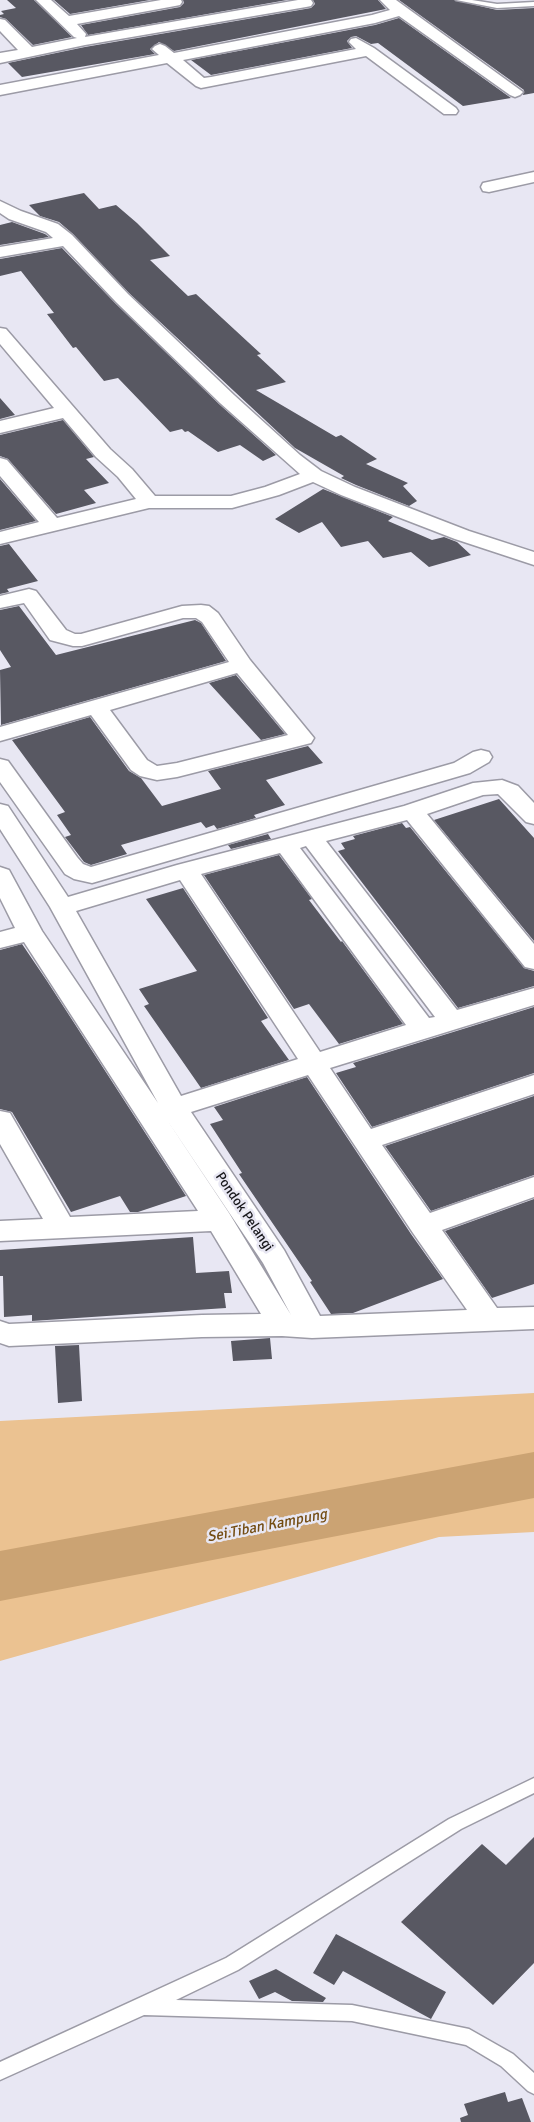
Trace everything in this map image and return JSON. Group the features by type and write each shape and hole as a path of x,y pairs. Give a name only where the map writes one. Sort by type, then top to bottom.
{"street":[{"path":"43,0 85,41"},
{"path":"109,0 122,11"},
{"path":"236,0 251,12"},
{"path":"387,0 515,92"},
{"path":"66,21 174,1 198,22"},
{"path":"0,58 304,1 334,26 450,111"},
{"path":"0,90 375,19 401,11"},
{"path":"0,23 30,52"},
{"path":"141,32 195,79 201,82 211,82 369,51"},
{"path":"490,187 534,177"},
{"path":"0,206 15,215 52,228 66,239 122,298 227,399 293,459 314,475 348,491 462,536 534,559"},
{"path":"0,252 54,243 66,239"},
{"path":"0,333 103,453 126,473 149,502"},
{"path":"0,427 67,411"},
{"path":"0,464 52,525"},
{"path":"0,538 149,502 232,502 272,491 314,475"},
{"path":"0,602 29,595 58,635 73,640 82,640 182,612 201,611 210,618 242,666 303,738 177,770 157,773 148,771 139,765 96,706"},
{"path":"0,734 242,666"},
{"path":"0,766 68,862 74,869 84,874 92,875 462,768 481,757"},
{"path":"0,940 64,910 186,870 412,811 482,788 502,787 516,797 534,817"},
{"name":"Pondok Pelangi","path":"0,811 64,910 162,1112 274,1257 312,1327"},
{"path":"412,811 534,961"},
{"path":"312,838 451,1020"},
{"path":"286,845 423,1029"},
{"path":"186,870 365,1141 489,1319"},
{"path":"0,875 28,928 162,1112 219,1220 282,1325"},
{"path":"162,1112 451,1020 534,996"},
{"path":"365,1141 534,1084"},
{"path":"0,1120 62,1228"},
{"path":"424,1226 534,1187"},
{"path":"0,1231 219,1220"},
{"path":"0,1332 9,1335 202,1326 282,1325 312,1327 534,1318"}],"lane":[{"path":"459,0 497,6 534,4"},
{"path":"0,2071 232,1964 310,1913 455,1824 534,1785"},
{"path":"142,2007 352,2013 469,2037 507,2060 534,2085"}],"shaded area":[{"path":"534,1393 534,1532 439,1537 0,1661 0,1421"}],"building":[{"path":"7,0 34,0 72,37 33,45 6,19 0,17 0,15 4,14 1,11 16,8"},
{"path":"54,0 150,0 70,14"},
{"path":"183,0 287,0 88,35 81,25 180,7 184,3"},
{"path":"313,0 378,0 386,9 174,51 159,42 150,49 155,54 22,77 8,63 85,47 311,8 315,4"},
{"path":"399,0 454,0 497,10 534,8 534,93 523,95 524,90"},
{"path":"399,18 511,98 463,106 378,43 371,44 356,36 351,37 347,41 352,48 211,75 191,60 375,25"},
{"path":"84,193 99,209 116,205 137,223 170,256 150,260 188,296 196,294 261,354 257,355 286,382 256,390 336,437 341,435 377,459 366,464 408,483 403,486 417,501 409,506 356,485 341,478 344,476 295,448 129,293 73,234 59,222 40,216 29,205"},
{"path":"12,222 49,237 0,245 0,225"},
{"path":"62,248 115,303 219,404 276,455 263,461 240,445 218,452 188,431 185,432 182,429 170,432 118,378 104,381 76,347 73,348 47,314 54,313 21,271 0,276 0,259"},
{"path":"0,398 15,415 0,419"},
{"path":"63,420 94,457 86,459 109,483 84,490 96,503 56,514 8,459 0,456 0,435"},
{"path":"0,479 36,521 0,530"},
{"path":"323,489 393,517 388,521 432,540 444,537 457,542 471,555 429,567 411,552 383,558 368,541 341,547 322,522 299,533 275,519"},
{"path":"9,544 38,581 7,589 9,592 0,594 0,546"},
{"path":"19,606 56,655 195,620 201,623 226,661 1,725 0,670 11,667 0,650 0,610"},
{"path":"236,675 285,734 261,740 209,683"},
{"path":"90,717 129,771 141,778 162,806 221,789 208,771 308,746 323,763 266,780 285,805 254,815 256,818 217,829 214,825 206,828 201,822 121,845 127,854 91,865 84,862 65,837 71,835 57,815 65,812 12,740"},
{"path":"499,799 534,838 534,941 434,820"},
{"path":"402,823 406,828 410,827 524,968 534,971 534,986 458,1008 338,851 345,849 341,843 355,839 353,836"},
{"path":"268,834 271,839 231,849 228,845"},
{"path":"279,855 312,899 309,900 342,941 403,1024 339,1044 309,1004 294,1009 204,875"},
{"path":"183,888 268,1018 261,1021 289,1060 201,1088 144,1006 149,1004 139,989 197,971 146,899"},
{"path":"22,944 186,1196 138,1212 130,1212 120,1196 71,1212 12,1112 0,1109 0,950"},
{"path":"534,1007 534,1073 372,1127 336,1073 356,1067 353,1063"},
{"path":"307,1077 443,1279 353,1313 331,1314 310,1282 312,1281 239,1174 242,1173 210,1124 223,1120 214,1107"},
{"path":"534,1096 534,1175 431,1211 385,1146"},
{"path":"534,1199 534,1284 492,1298 445,1231"},
{"path":"193,1237 196,1273 229,1271 232,1293 224,1293 226,1308 32,1321 32,1315 4,1317 3,1276 0,1276 0,1250"},
{"path":"270,1338 272,1359 233,1361 231,1341"},
{"path":"79,1345 82,1401 58,1403 55,1346"},
{"path":"534,1837 534,1963 493,2005 401,1922 482,1844 506,1865"},
{"path":"336,1934 446,1992 431,2019 343,1971 334,1985 313,1973"},
{"path":"276,1969 326,1998 323,2002 292,2001 275,1992 259,1999 249,1981"},
{"path":"505,2092 508,2102 522,2098 531,2122 461,2122 460,2118 468,2115 464,2104"}],"waterway":[{"name":"Sei.Tiban Kampung","path":"0,1576 534,1475"}]}
